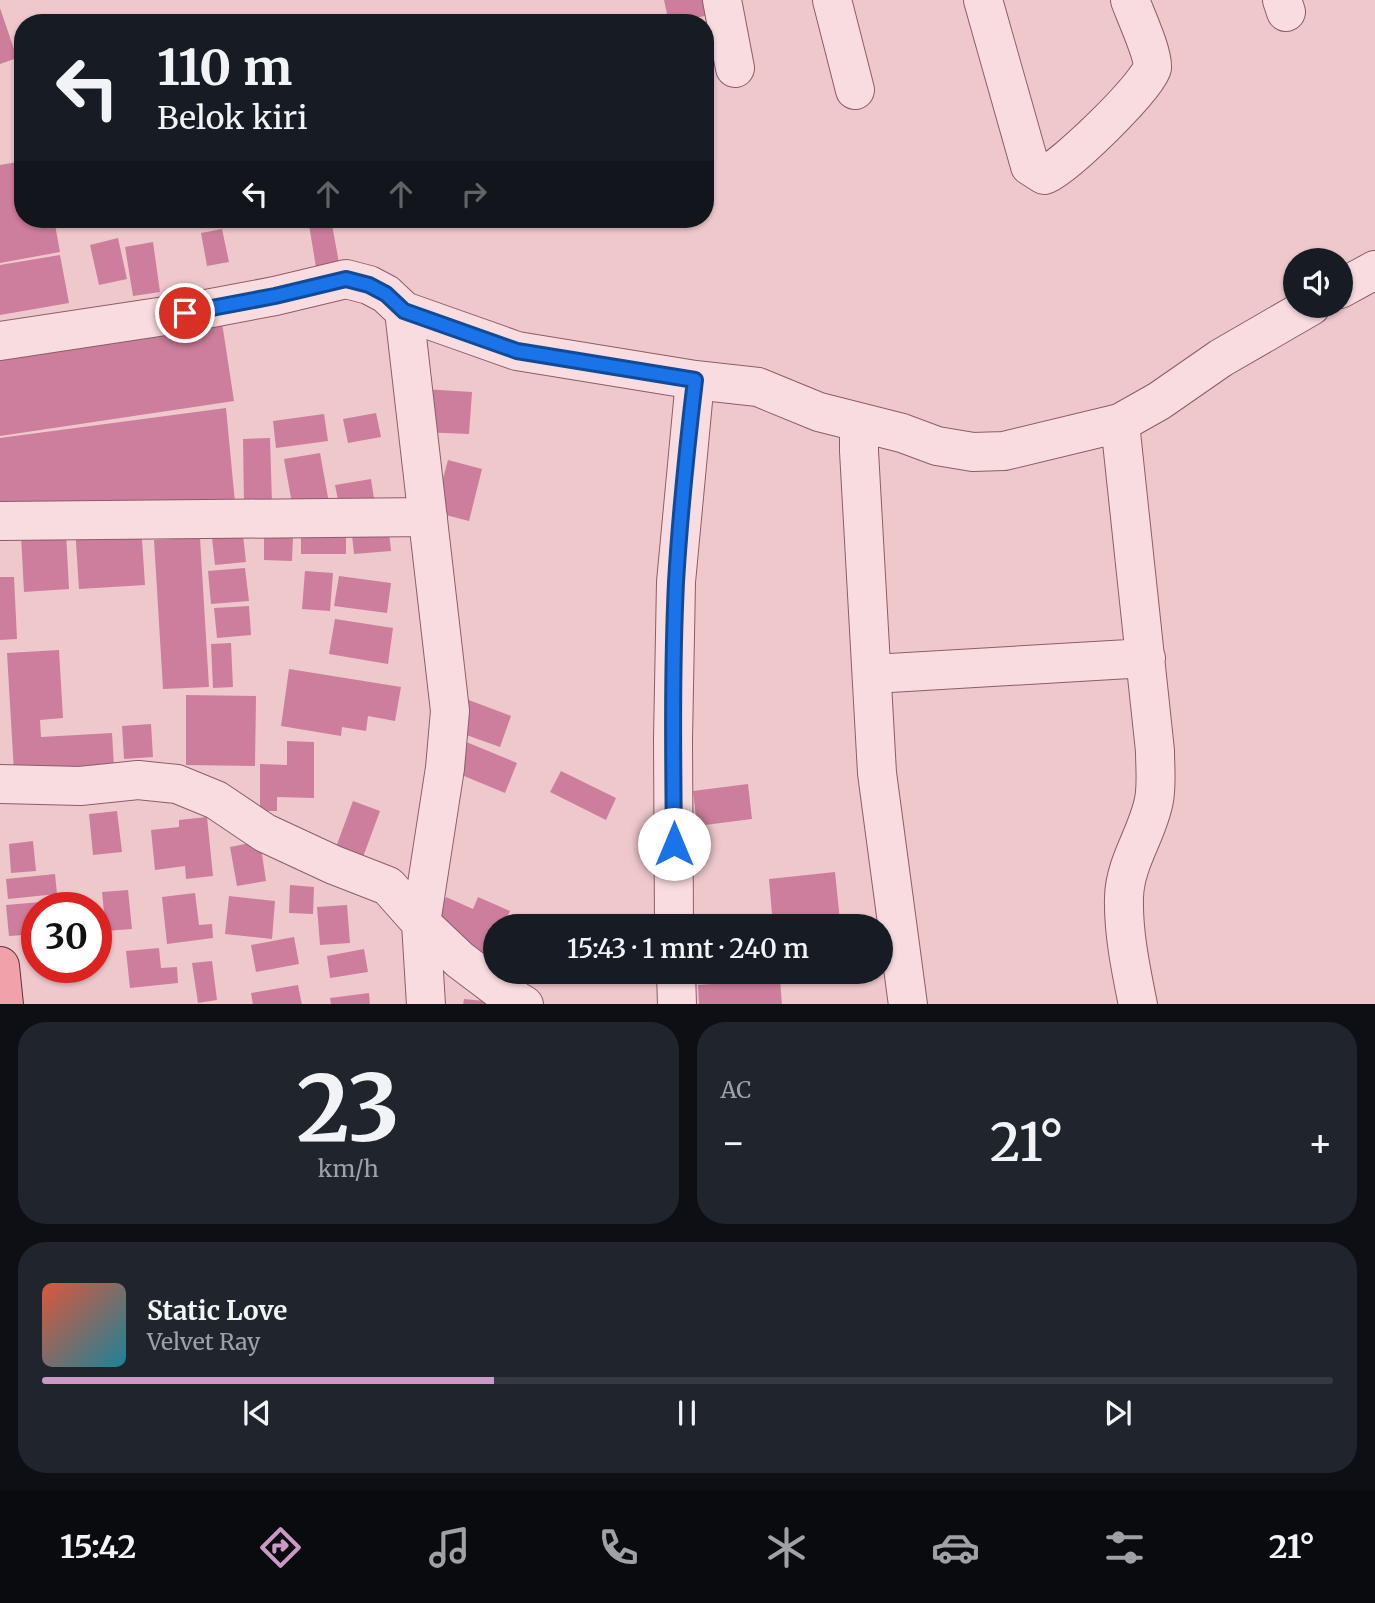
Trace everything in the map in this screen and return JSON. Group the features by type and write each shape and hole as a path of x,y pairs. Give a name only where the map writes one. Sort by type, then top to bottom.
{"main road":[{"path":"0,966 4,1004"}],"street":[{"path":"722,0 735,68"},
{"path":"832,0 855,90"},
{"path":"983,0 1030,166 1044,175 1051,173 1117,112 1151,71 1152,59 1130,0"},
{"path":"1353,282 1375,270"},
{"path":"0,341 185,313 346,279 369,285 386,294 404,311 517,351 695,380 758,387 819,412 902,433 937,446 973,452 1004,451 1120,423 1159,401 1221,358 1290,318"},
{"path":"404,311 450,711 445,768 421,923 426,1004"},
{"path":"674,914 676,582 695,380"},
{"path":"1120,423 1154,751 1155,798 1129,867 1124,897 1128,954 1138,1004"},
{"path":"859,424 877,772 908,1004"},
{"path":"0,521 428,517"},
{"path":"873,674 1146,658"},
{"path":"0,784 79,786 138,780 177,784 216,800 275,838 388,886 421,923 460,960 501,991 524,1004"},
{"path":"676,984 677,1004"}],"building":[{"path":"664,0 706,0 710,14 667,14"},
{"path":"0,8 14,49 14,59 0,64"},
{"path":"14,163 14,228 56,228 60,252 0,263 0,165"},
{"path":"310,228 333,228 339,263 316,267"},
{"path":"222,229 229,262 207,266 201,233"},
{"path":"118,238 127,279 99,285 90,245"},
{"path":"153,242 160,292 133,296 125,247"},
{"path":"60,255 69,303 0,315 0,265"},
{"path":"221,316 234,401 0,436 0,350"},
{"path":"423,389 472,392 469,434 420,432"},
{"path":"226,408 236,513 0,506 0,438"},
{"path":"376,413 381,437 348,443 343,419"},
{"path":"324,414 328,441 276,448 273,421"},
{"path":"270,438 272,503 244,503 243,439"},
{"path":"320,453 329,503 293,509 284,459"},
{"path":"448,460 482,469 469,521 434,512"},
{"path":"371,479 375,505 340,510 335,485"},
{"path":"141,524 145,585 79,589 75,528"},
{"path":"301,525 346,526 346,554 301,554"},
{"path":"66,532 69,589 24,592 21,535"},
{"path":"389,532 391,551 354,554 352,535"},
{"path":"243,535 246,562 215,565 212,538"},
{"path":"264,535 293,536 292,561 264,560"},
{"path":"200,538 209,687 163,689 154,540"},
{"path":"245,568 249,601 211,604 208,571"},
{"path":"305,571 333,573 330,611 302,609"},
{"path":"339,576 391,583 387,613 334,606"},
{"path":"0,577 14,577 17,639 0,640"},
{"path":"249,606 251,635 217,638 214,608"},
{"path":"335,619 393,628 388,664 329,654"},
{"path":"231,643 233,687 213,688 211,644"},
{"path":"59,650 63,718 40,720 41,737 112,733 114,767 14,772 7,653"},
{"path":"289,669 401,687 395,721 368,716 366,731 342,727 341,736 281,726"},
{"path":"186,695 256,696 255,766 186,765"},
{"path":"466,699 511,716 500,747 455,731"},
{"path":"151,724 153,757 124,759 122,726"},
{"path":"287,741 314,742 314,798 277,797 277,811 260,811 260,764 287,765"},
{"path":"464,741 517,763 505,793 452,771"},
{"path":"561,771 616,798 606,820 550,792"},
{"path":"748,784 752,819 697,826 693,791"},
{"path":"353,801 380,811 363,857 336,847"},
{"path":"117,811 122,852 93,855 89,814"},
{"path":"207,817 213,876 186,879 185,866 155,870 151,830 179,827 179,820"},
{"path":"33,841 36,871 11,873 9,844"},
{"path":"260,841 266,881 237,886 230,847"},
{"path":"835,872 839,914 772,914 769,879"},
{"path":"55,874 57,892 21,892 21,898 8,899 6,879"},
{"path":"290,885 314,887 313,914 289,913"},
{"path":"128,890 132,929 112,931 112,892 102,892"},
{"path":"195,893 199,925 212,924 213,938 167,944 162,897"},
{"path":"229,896 275,901 272,939 225,934"},
{"path":"446,897 473,909 478,897 510,911 509,914 483,914 483,956 432,930"},
{"path":"21,904 21,935 9,936 6,905"},
{"path":"347,905 350,943 320,945 317,907"},
{"path":"294,937 299,964 256,972 251,945"},
{"path":"159,948 161,968 177,967 178,983 130,988 126,951"},
{"path":"364,949 368,972 330,978 327,956"},
{"path":"212,961 217,1000 198,1003 192,963"},
{"path":"780,984 782,1004 699,1004 698,985"},
{"path":"298,985 302,1004 253,1004 251,993"},
{"path":"369,993 370,1004 331,1004 330,998"},
{"path":"464,999 485,1001 485,1004 463,1004"}],"route":[{"path":"185,313 346,279 369,285 386,294 404,311 517,351 695,380 676,582 674,844"}]}
